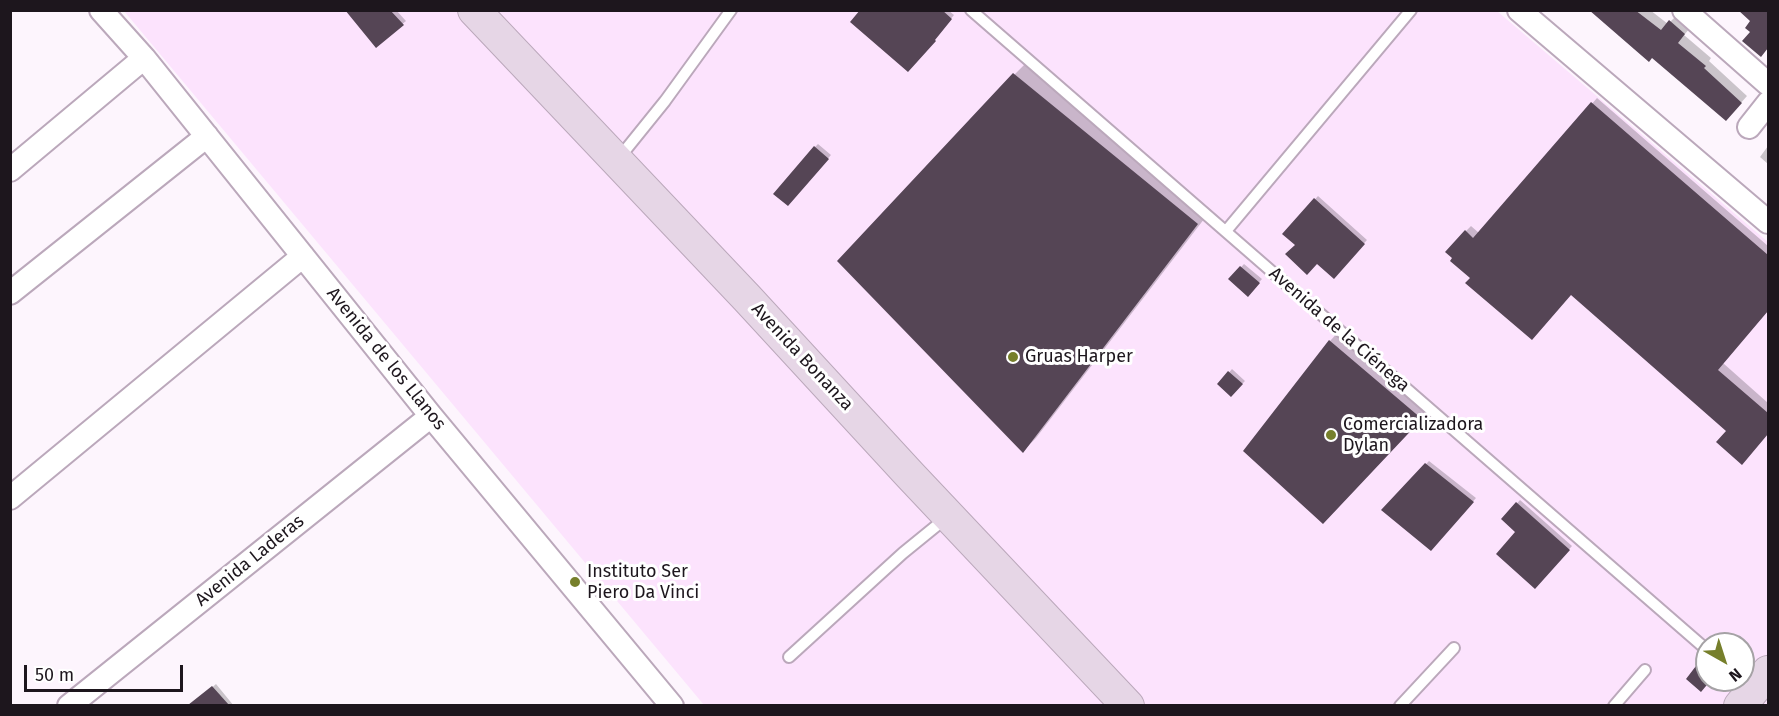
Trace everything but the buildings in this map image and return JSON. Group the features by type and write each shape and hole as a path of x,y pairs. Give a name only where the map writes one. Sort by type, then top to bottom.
{"street":[{"name":"Avenida de los Llanos","path":"101,10 144,58 431,416 672,705"},
{"name":"Avenida Bonanza","path":"474,10 1128,705"},
{"path":"1520,10 1768,222"},
{"path":"1684,10 1768,84"},
{"path":"10,170 144,58"},
{"path":"1749,127 1768,102"},
{"path":"10,293 207,136"},
{"path":"10,498 303,256"},
{"name":"Avenida Laderas","path":"69,705 431,416"}],"lane":[{"path":"617,160 665,101 731,10"},
{"name":"Avenida de la Ciénega","path":"971,10 1695,640"},
{"path":"1226,231 1411,10"},
{"path":"789,657 948,515"},
{"path":"1400,705 1454,648"},
{"path":"1614,705 1645,670"}],"shaded area":[{"path":"124,11 1497,11 1768,242 1768,705 704,705"}],"place":[{"name":"Gruas Harper","path":"1013,357"},
{"name":"Comercializadora Dylan","path":"1331,435"},
{"name":"Instituto Ser Piero Da Vinci","path":"575,582"}]}
